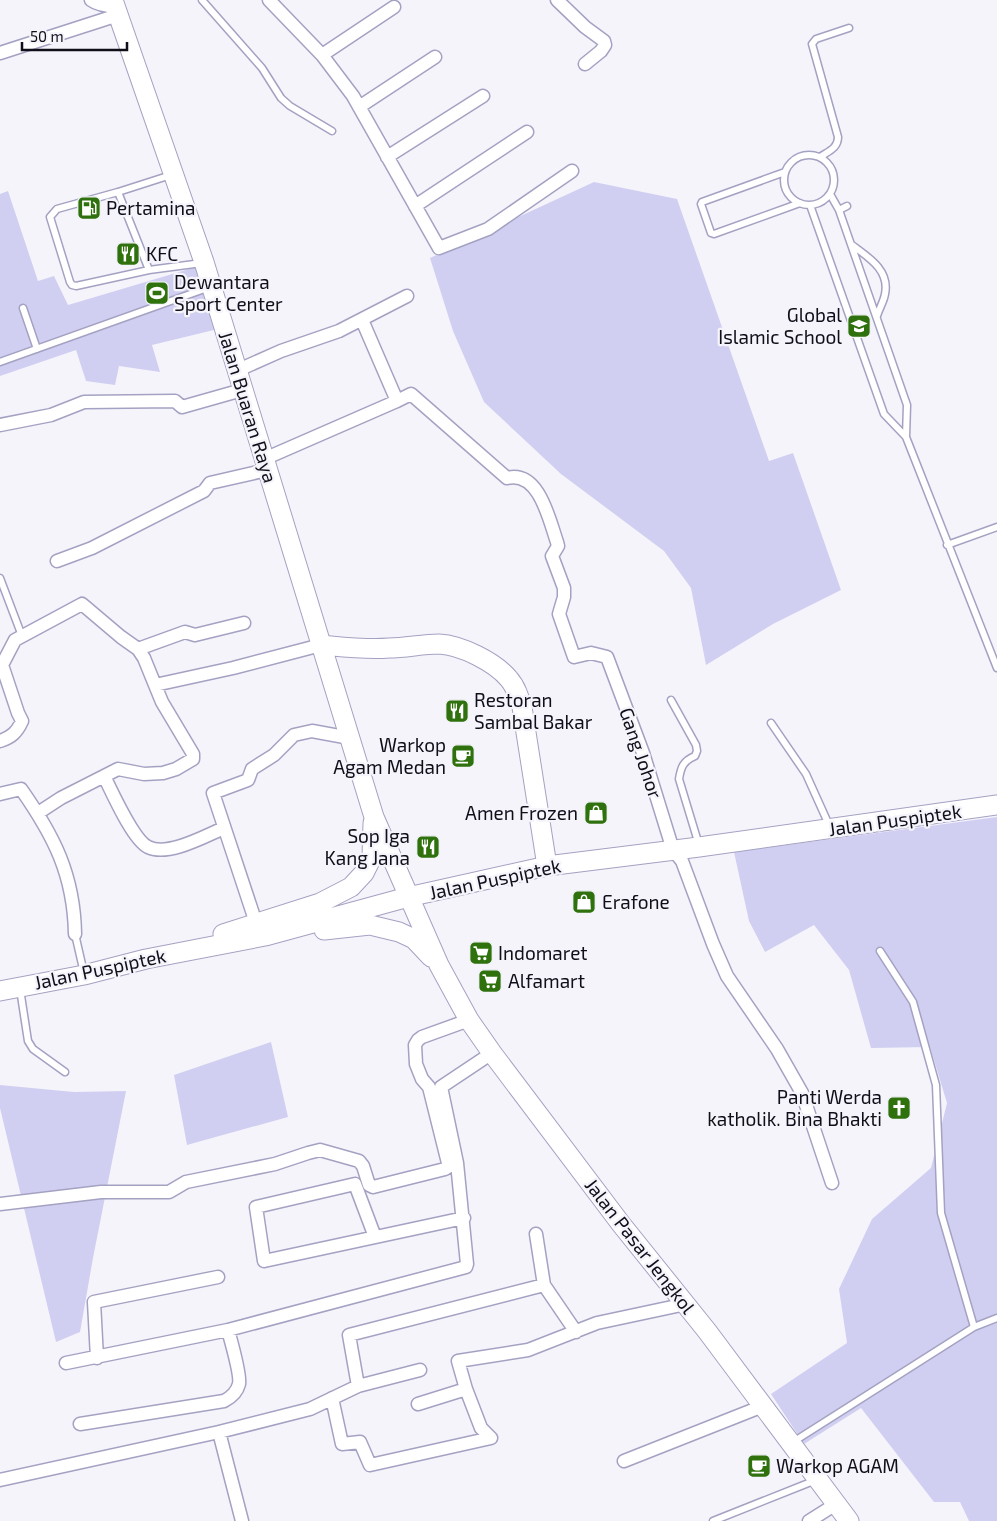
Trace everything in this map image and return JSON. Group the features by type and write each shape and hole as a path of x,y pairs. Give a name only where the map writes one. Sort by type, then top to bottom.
{"main road":[{"name":"Jalan Buaran Raya","path":"115,7 204,262 374,817 439,965"},
{"path":"321,645 347,648 390,648 419,644 450,645 468,651 509,679 517,692 522,707 547,866"},
{"path":"329,671 332,660 347,648"},
{"name":"Jalan Puspiptek","path":"0,991 84,974 260,929 547,866 700,847 997,805"},
{"path":"260,929 320,903 351,887 364,873 372,857 374,817"},
{"path":"260,929 370,925 399,932 414,939 439,965"},
{"name":"Jalan Pasar Jengkol","path":"439,965 469,1020 492,1053 621,1224 686,1304 849,1521"}],"street":[{"path":"91,0 95,3 115,7"},
{"path":"269,0 322,55 353,96 439,248 488,229 572,171"},
{"path":"557,0 604,42 605,45 601,51 585,64"},
{"path":"0,53 115,7"},
{"path":"322,55 394,7"},
{"path":"359,107 435,57"},
{"path":"387,157 483,96"},
{"path":"415,206 527,132"},
{"path":"236,371 281,351 322,337 362,320 407,296"},
{"path":"57,561 92,548 204,491 210,483 265,464 397,401 362,320"},
{"path":"0,425 51,414 84,402 175,401 182,407 242,390"},
{"name":"Gang Johor","path":"397,401 411,394 507,478 516,476 532,483 541,500 558,546 552,556 564,588 564,597 559,614 574,657 591,653 607,657 643,753 673,850 682,861 713,944 727,976 777,1049 802,1093 832,1183"},
{"path":"0,741 18,731 22,720 2,665 15,640 82,604 138,649 144,658 162,702 193,754 193,759 176,769 162,773 144,774 118,770 60,798 38,813"},
{"path":"138,649 185,632 195,635 244,622"},
{"path":"155,685 233,668 321,645"},
{"path":"260,929 213,793 248,780 252,769 274,755 294,735 312,731 350,738"},
{"path":"104,776 131,828 146,847 166,849 183,846 224,828"},
{"path":"0,794 21,789 38,813 65,867 75,916 75,934"},
{"path":"0,1204 101,1192 168,1192 186,1182 275,1164 320,1150 359,1161 363,1166 369,1185 373,1187 445,1169 448,1167 448,1163 429,1087 422,1079 416,1064 415,1044 422,1038 469,1020"},
{"path":"66,1363 228,1330 466,1267 464,1218 457,1163 441,1087 492,1053"},
{"path":"375,1237 355,1184 256,1208 264,1261 464,1218"},
{"path":"536,1234 544,1285 576,1332"},
{"path":"97,1358 94,1302 218,1277"},
{"path":"358,1386 349,1335 544,1285"},
{"path":"332,1398 342,1444 360,1442 370,1465 491,1438 481,1428 466,1389 458,1361 528,1350 597,1323 686,1304"},
{"path":"80,1424 224,1401 231,1398 240,1382 228,1330"},
{"path":"0,1480 219,1432 310,1409 358,1386 420,1370"},
{"path":"418,1404 466,1389"},
{"path":"624,1461 763,1406"},
{"path":"219,1432 242,1521"},
{"path":"810,1521 836,1504"}],"lane":[{"path":"202,0 262,68 281,98 290,106 332,131"},
{"path":"820,157 836,147 838,137 812,44 816,39 849,28"},
{"path":"815,155 828,162 835,180 830,194 824,200 810,205 800,203 790,196 784,185 785,172 793,160 801,156 815,155"},
{"path":"785,172 702,202 701,204 711,233 714,234 800,203"},
{"path":"174,174 57,209 52,213 50,217 70,282 76,286 149,270 204,262"},
{"path":"118,192 149,270"},
{"path":"830,194 840,210 907,405 906,437 997,668"},
{"path":"810,205 884,414 906,437"},
{"path":"840,210 847,206"},
{"path":"852,244 878,266 882,272 886,285 885,294 877,316"},
{"path":"0,362 211,287"},
{"path":"23,308 37,349"},
{"path":"947,545 997,527"},
{"path":"0,578 22,636"},
{"path":"671,700 696,745 697,751 695,756 685,760 679,779 700,847"},
{"path":"771,723 806,774 831,829"},
{"path":"75,934 84,974"},
{"path":"880,951 913,1002 936,1085 941,1213 974,1327"},
{"path":"20,987 28,1041 33,1049 65,1072"},
{"path":"791,1443 974,1327 997,1318"},
{"path":"713,1521 818,1480"}],"shaded area":[{"path":"594,182 677,199 769,461 793,453 841,590 773,624 706,665 691,588 664,551 561,474 484,402 453,331 430,258"},
{"name":"Dewantara Sport Center","path":"8,191 38,281 54,276 68,305 196,267 218,329 152,345 160,372 119,366 115,385 86,381 76,350 0,376 0,194"},
{"path":"997,817 997,1521 969,1521 960,1502 934,1502 861,1408 804,1444 771,1394 847,1343 839,1289 872,1219 931,1168 947,1103 930,1047 871,1048 849,970 814,925 765,952 749,921 734,852"},
{"path":"271,1042 288,1117 187,1145 174,1075"},
{"path":"0,1085 74,1092 126,1091 80,1332 56,1342 0,1108"}],"place":[{"name":"Pertamina","path":"89,208"},
{"name":"KFC","path":"128,254"},
{"name":"Dewantara Sport Center","path":"157,293"},
{"name":"Global Islamic School","path":"859,326"},
{"name":"Restoran Sambal Bakar","path":"457,711"},
{"name":"Warkop Agam Medan","path":"463,756"},
{"name":"Amen Frozen","path":"596,813"},
{"name":"Sop Iga Kang Jana","path":"428,847"},
{"name":"Erafone","path":"584,902"},
{"name":"Indomaret","path":"481,953"},
{"name":"Alfamart","path":"490,981"},
{"name":"Panti Werda katholik. Bina Bhakti","path":"899,1108"},
{"name":"Warkop AGAM","path":"759,1466"}]}
